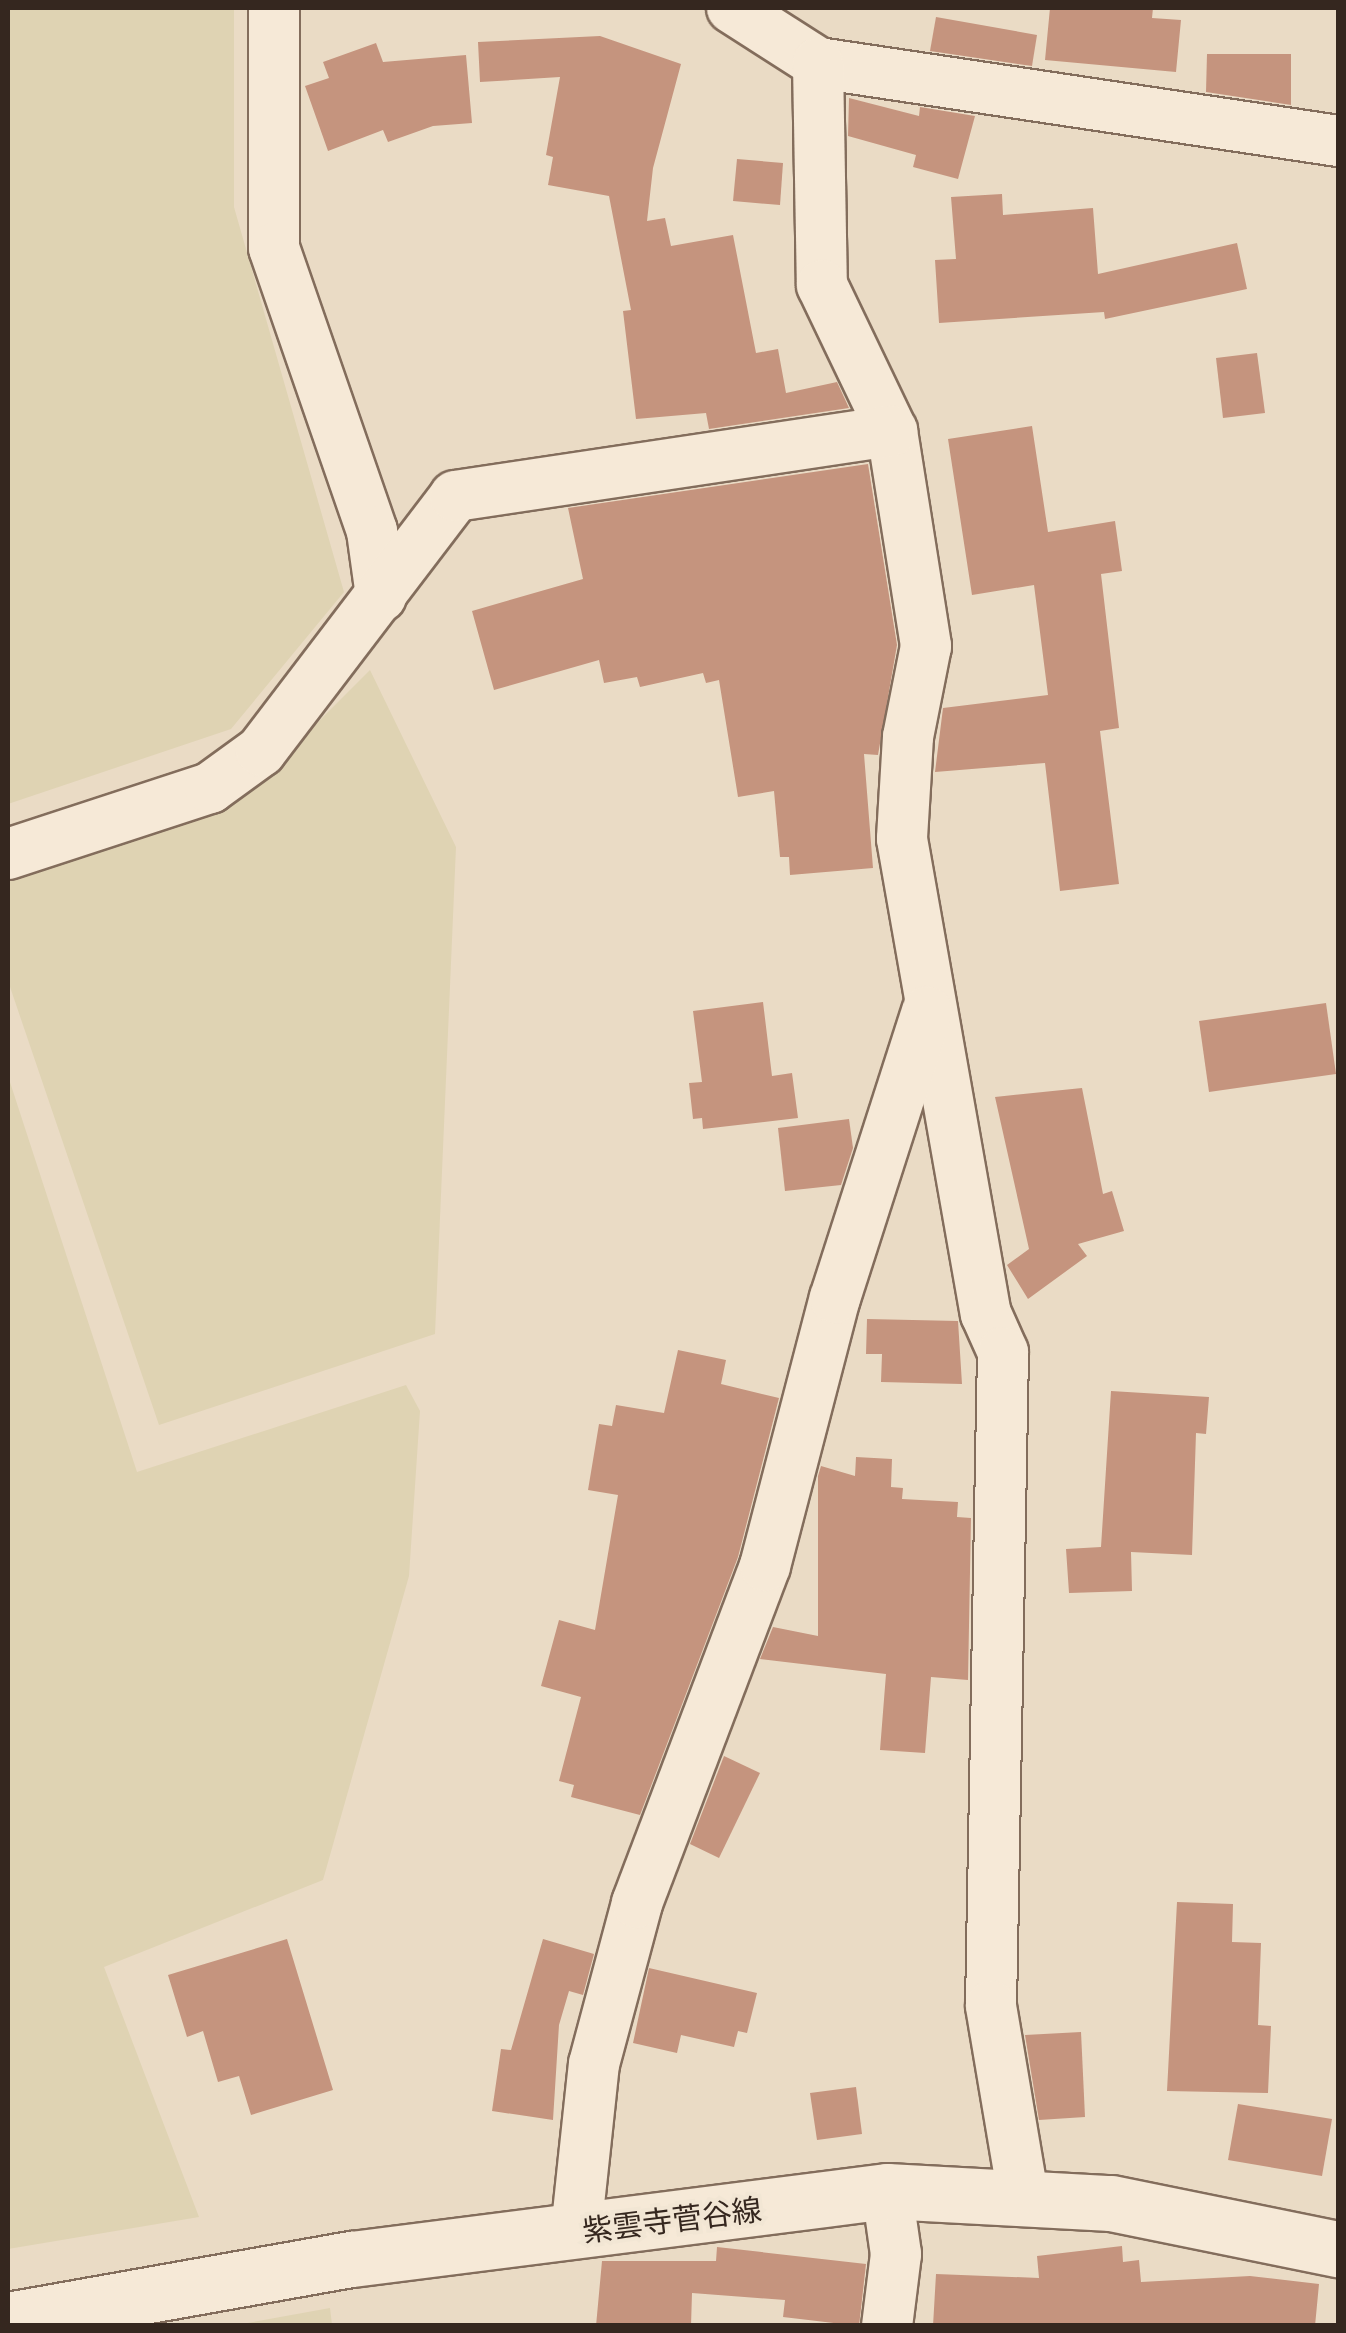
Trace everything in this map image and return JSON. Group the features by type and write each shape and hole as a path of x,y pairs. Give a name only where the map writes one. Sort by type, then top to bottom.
{"main road":[{"name":"紫雲寺菅谷線","path":"8,2320 352,2259 887,2192 1024,2195 1111,2203 1338,2249"}],"street":[{"path":"274,8 274,248 372,531 381,596"},
{"path":"732,8 818,63 1338,141"},
{"path":"818,63 822,285 892,431 926,646 908,737 902,839 928,1006 986,1314 1003,1352 991,2006 1024,2195"},
{"path":"8,854 210,788 261,750 455,496 892,431"},
{"path":"576,2232 594,2064 637,1903 765,1566 835,1298 928,1006"},
{"path":"887,2192 896,2254 887,2326"}],"shaded area":[{"path":"8,8 234,8 234,207 344,592 231,729 8,804"},
{"path":"370,670 456,847 435,1334 159,1425 8,981 8,873 250,790"},
{"path":"8,1076 137,1472 406,1385 420,1411 409,1576 323,1880 104,1967 199,2217 8,2249"},
{"path":"330,2308 332,2325 236,2325"}],"building":[{"path":"1050,8 1153,8 1152,18 1181,20 1176,72 1045,60"},
{"path":"936,17 1037,35 1032,66 930,51"},
{"path":"600,36 681,64 653,168 647,221 665,218 671,246 733,235 756,353 778,349 786,393 837,382 849,408 709,429 706,413 636,419 623,311 631,310 609,196 548,185 553,157 546,155 560,77 480,82 478,42"},
{"path":"376,43 383,62 466,55 472,123 433,126 388,142 383,130 328,151 305,86 329,78 323,62"},
{"path":"1207,54 1291,54 1291,105 1206,92"},
{"path":"849,98 919,116 920,107 975,116 958,179 913,167 916,155 848,136"},
{"path":"737,159 783,163 780,205 733,201"},
{"path":"1002,194 1003,215 1093,208 1098,274 1237,243 1247,289 1105,319 1104,312 939,323 935,260 956,259 951,197"},
{"path":"1257,353 1265,413 1223,418 1216,358"},
{"path":"1032,426 1048,532 1115,521 1122,571 1101,574 1119,728 1100,731 1119,884 1060,891 1045,763 935,772 943,708 1048,695 1034,585 972,595 948,439"},
{"path":"868,464 897,645 878,755 864,754 873,868 790,875 789,857 780,857 774,791 738,797 719,680 706,683 703,673 640,687 637,677 604,683 599,660 494,690 472,611 583,579 568,508"},
{"path":"763,1002 772,1076 792,1073 798,1118 703,1129 702,1118 693,1119 689,1083 702,1082 693,1011"},
{"path":"1326,1003 1336,1074 1209,1092 1199,1021"},
{"path":"1082,1088 1103,1194 1112,1191 1124,1231 1078,1244 1087,1256 1028,1299 1007,1265 1029,1249 995,1097"},
{"path":"849,1119 853,1148 841,1185 785,1191 778,1128"},
{"path":"867,1319 958,1321 962,1384 881,1382 882,1354 866,1354"},
{"path":"678,1350 726,1360 721,1384 779,1398 738,1557 640,1815 571,1797 574,1785 559,1781 581,1697 541,1686 559,1620 595,1630 618,1495 588,1490 599,1424 612,1426 616,1405 664,1413"},
{"path":"1111,1391 1209,1397 1206,1434 1196,1433 1192,1555 1131,1552 1132,1591 1069,1593 1066,1549 1101,1547"},
{"path":"856,1457 892,1459 891,1487 903,1488 902,1499 958,1502 957,1517 971,1518 968,1680 931,1677 925,1753 880,1750 886,1674 760,1659 773,1627 818,1636 818,1476 821,1466 855,1476"},
{"path":"724,1756 760,1773 719,1858 690,1844"},
{"path":"1177,1902 1233,1904 1232,1942 1261,1943 1258,2025 1271,2026 1268,2093 1167,2091"},
{"path":"287,1939 333,2090 251,2115 239,2076 218,2082 203,2031 187,2037 168,1975"},
{"path":"543,1939 594,1954 583,1995 569,1991 559,2025 553,2120 492,2111 501,2049 511,2050"},
{"path":"649,1968 757,1993 747,2033 738,2031 734,2047 681,2035 677,2053 633,2043"},
{"path":"1081,2032 1085,2117 1039,2120 1025,2035"},
{"path":"856,2087 862,2134 817,2140 810,2093"},
{"path":"1238,2104 1332,2119 1322,2176 1228,2160"},
{"path":"1122,2246 1123,2262 1139,2260 1141,2282 1250,2276 1319,2284 1315,2326 933,2326 936,2274 1039,2278 1037,2256"},
{"path":"717,2247 866,2264 859,2326 783,2317 785,2300 692,2293 691,2326 596,2326 602,2261 716,2261"}]}
